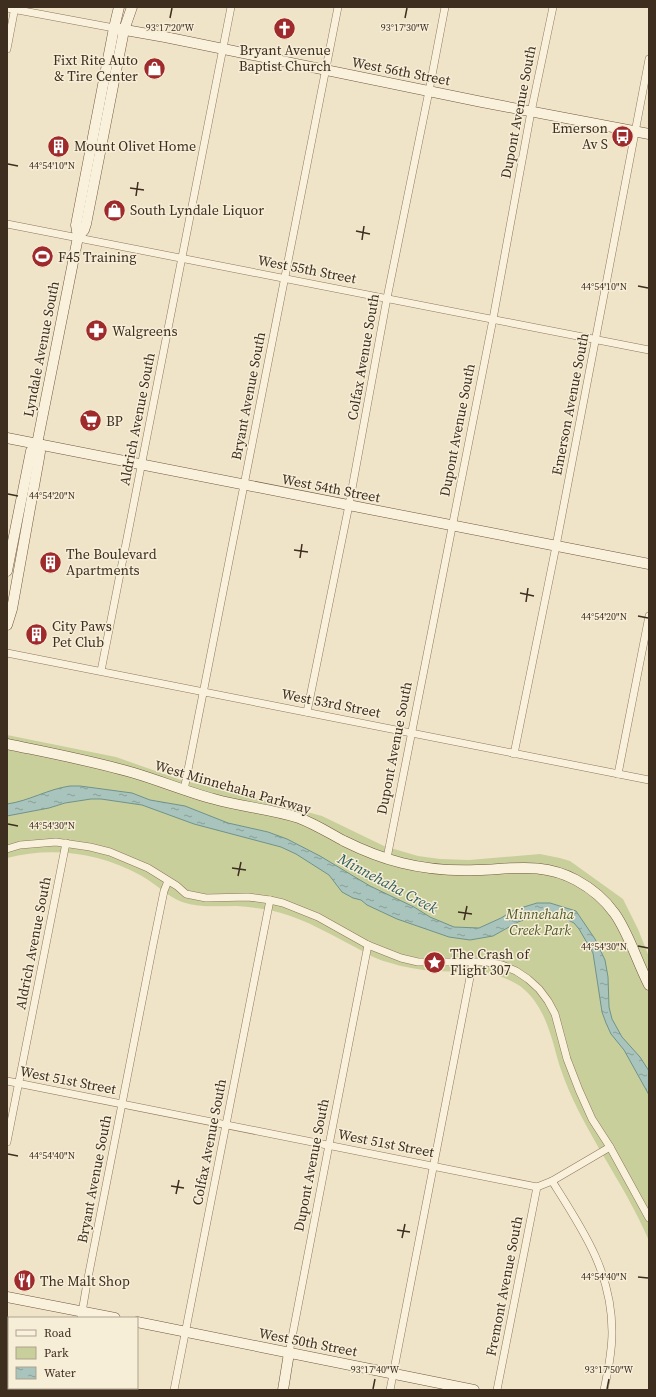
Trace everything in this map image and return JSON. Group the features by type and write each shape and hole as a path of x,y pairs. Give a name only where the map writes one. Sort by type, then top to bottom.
{"street":[{"path":"119,7 119,29"},
{"path":"119,29 132,7"},
{"name":"Aldrich Avenue South","path":"101,671 230,7"},
{"name":"Bryant Avenue South","path":"184,790 338,7"},
{"name":"Colfax Avenue South","path":"307,712 349,505 387,298 445,7"},
{"name":"Dupont Avenue South","path":"387,858 494,319 552,7"},
{"name":"West 56th Street","path":"7,8 15,8 165,37 222,50 586,123 649,134"},
{"path":"7,50 15,8"},
{"name":"Lyndale Avenue South","path":"7,571 30,456 37,444 78,237 84,230 86,224 119,29"},
{"name":"Emerson Avenue South","path":"514,754 556,546 649,59"},
{"name":"West 55th Street","path":"7,224 649,350"},
{"name":"West 54th Street","path":"7,438 649,564"},
{"name":"Lyndale Avenue South","path":"7,625 40,452 37,444"},
{"path":"618,774 649,616"},
{"name":"West 53rd Street","path":"7,653 649,780"},
{"name":"West Minnehaha Parkway","path":"7,744 76,758 127,771 222,802 301,819 358,848 400,863 436,869 478,870 520,867 554,871 577,881 596,893 608,904 630,940 649,985"},
{"path":"7,848 47,842 66,843 90,847 110,852 148,868 186,894 200,897 248,897 283,903 318,917 368,945 401,958 418,962 487,962 502,965 516,971 534,984 548,1001 555,1014 567,1059 592,1119 610,1147 649,1218"},
{"name":"Aldrich Avenue South","path":"7,1142 66,843"},
{"name":"Bryant Avenue South","path":"81,1315 153,945 164,891 168,881"},
{"name":"Colfax Avenue South","path":"174,1390 270,900"},
{"name":"Dupont Avenue South","path":"283,1390 368,945"},
{"path":"390,1390 473,962"},
{"name":"West 51st Street","path":"7,1081 537,1187"},
{"path":"537,1187 552,1181 610,1147"},
{"path":"552,1181 584,1232 594,1252 608,1294 612,1334 610,1360 604,1390"},
{"name":"Fremont Avenue South","path":"497,1390 537,1187"},
{"path":"7,1297 81,1315 104,1317"},
{"name":"West 50th Street","path":"138,1322 474,1390"}],"green space":[{"name":"Minnehaha Creek Park","path":"7,735 116,757 181,780 241,794 322,816 384,846 418,856 440,859 469,860 540,854 560,858 570,861 623,899 638,929 649,957 649,1241 627,1197 590,1133 569,1090 542,1013 529,994 520,986 490,973 473,971 423,970 383,961 309,923 276,912 242,906 202,906 182,902 140,875 109,861 58,852 24,854 7,858"}],"water":[{"name":"Minnehaha Creek","path":"70,786 132,793 150,800 185,806 228,823 268,832 287,839 320,856 370,886 414,907 430,917 454,927 479,928 514,910 537,903 550,903 576,911 595,939 605,960 608,977 609,1007 612,1019 622,1037 640,1057 649,1071 649,1095 624,1050 611,1034 606,1023 602,1012 593,953 574,923 564,918 551,915 535,916 518,922 493,936 470,940 449,937 397,919 367,905 361,900 353,898 342,892 329,875 296,854 281,847 194,824 142,805 91,799 65,803 49,808 7,816 7,804"}],"place":[{"name":"Bryant Avenue Baptist Church","path":"285,28"},
{"name":"Fixt Rite Auto & Tire Center","path":"154,68"},
{"name":"Emerson Av S","path":"623,136"},
{"name":"Mount Olivet Home","path":"59,146"},
{"name":"South Lyndale Liquor","path":"115,210"},
{"name":"F45 Training","path":"42,257"},
{"name":"Walgreens","path":"96,331"},
{"name":"BP","path":"90,421"},
{"name":"The Boulevard Apartments","path":"50,562"},
{"name":"City Paws Pet Club","path":"37,634"},
{"name":"The Crash of Flight 307","path":"434,962"},
{"name":"The Malt Shop","path":"24,1281"}]}
